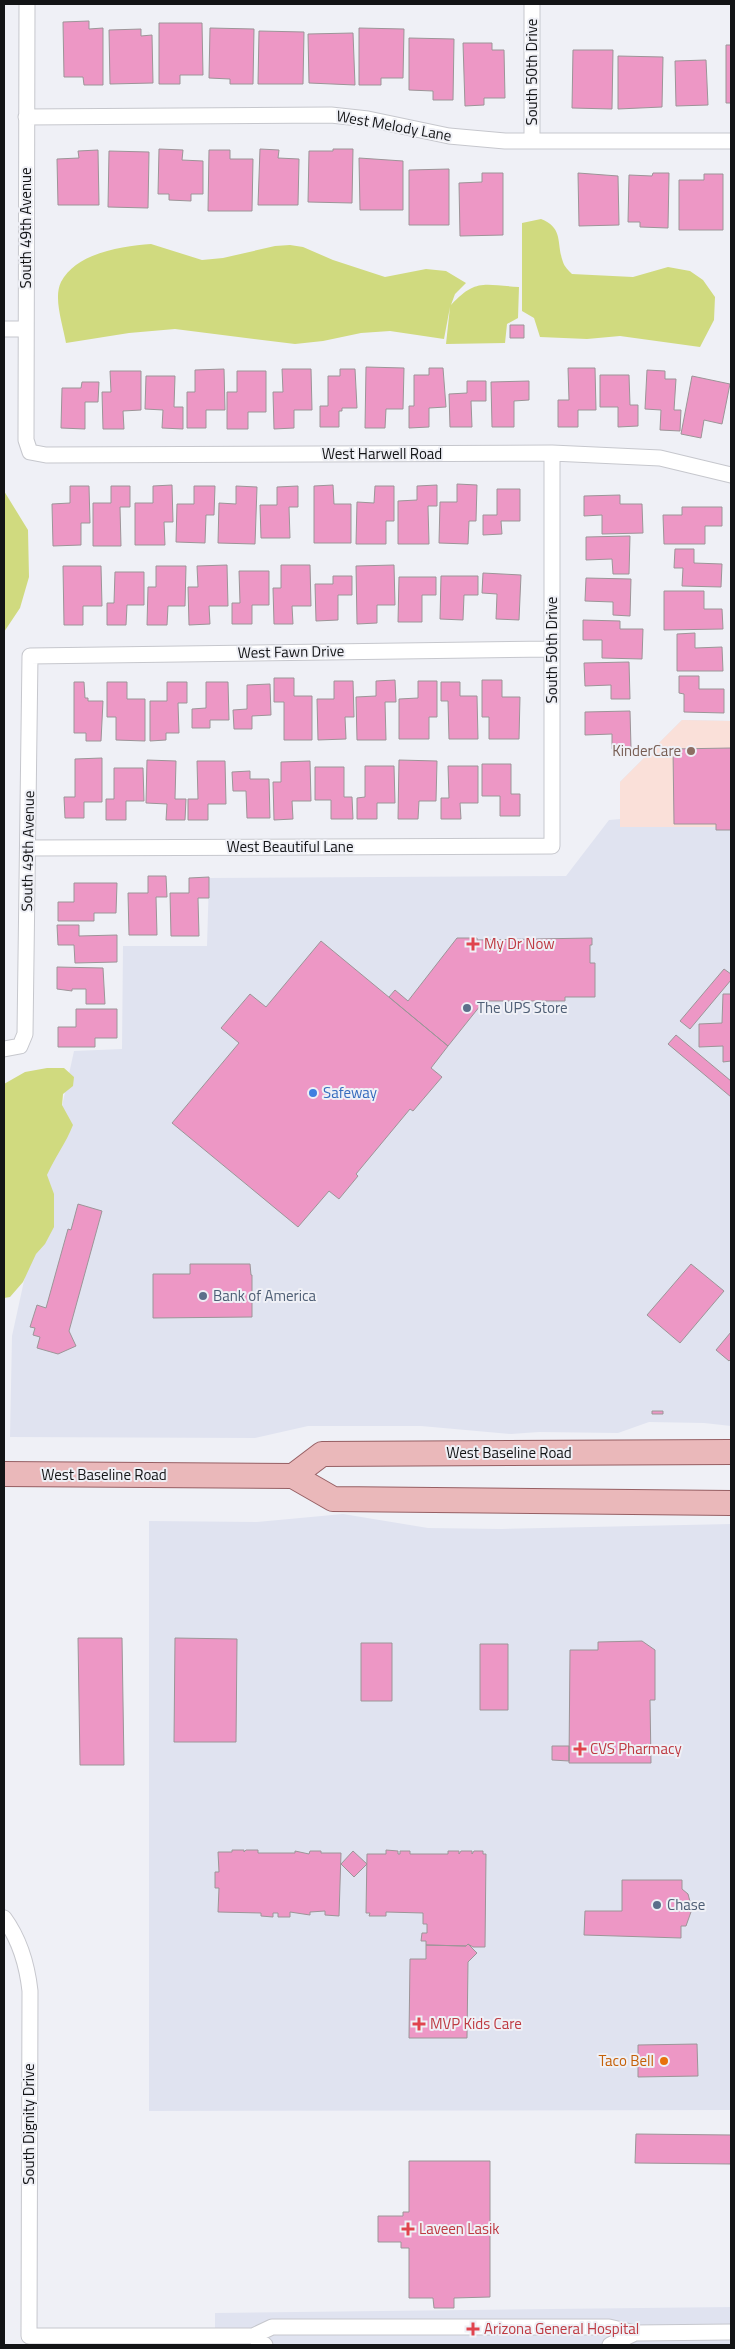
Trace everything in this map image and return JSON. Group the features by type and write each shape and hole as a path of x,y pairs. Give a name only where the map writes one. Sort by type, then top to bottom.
{"main road":[{"name":"West Baseline Road","path":"293,1476 322,1454 731,1452"},
{"name":"West Baseline Road","path":"4,1474 293,1476 333,1499 731,1503"}],"street":[{"name":"South 49th Avenue","path":"27,4 26,440 30,452"},
{"name":"South 50th Drive","path":"532,4 532,139"},
{"name":"West Melody Lane","path":"26,117 331,115 368,119 449,136 505,141 532,139 731,141"},
{"path":"4,329 26,329"},
{"name":"West Harwell Road","path":"30,452 46,456 552,453 660,458 731,475"},
{"name":"South 50th Drive","path":"552,453 552,846"},
{"name":"West Fawn Drive","path":"30,656 552,649"},
{"name":"South 49th Avenue","path":"4,1049 20,1046 25,1034 30,656"},
{"name":"West Beautiful Lane","path":"28,848 552,846"},
{"name":"South Dignity Drive","path":"4,1918 13,1930 20,1946 27,1968 30,1991 29,2336 253,2336"},
{"path":"265,2345 253,2336 272,2326 609,2326 635,2333 731,2332"},
{"path":"610,2345 635,2333"}],"shaded area":[{"path":"682,720 731,721 731,1426 704,1423 649,1422 618,1433 539,1432 511,1434 421,1426 308,1426 255,1438 10,1437 12,1336 74,1051 122,1049 123,946 207,946 209,878 566,876 609,820 621,819 620,782"},
{"name":"KinderCare","path":"682,720 731,721 731,827 620,827 620,782"},
{"path":"343,1514 428,1528 502,1529 731,1524 731,2110 149,2111 149,1521 257,1522"},
{"name":"Arizona General Hospital","path":"731,2307 731,2345 215,2345 215,2313"}],"green space":[{"path":"541,219 553,227 556,232 564,264 572,274 633,277 668,267 690,271 703,280 715,297 714,320 700,347 620,336 587,339 540,337 534,318 522,311 522,223"},
{"path":"151,244 202,260 223,258 275,246 290,245 303,247 333,260 385,277 426,269 446,271 466,283 455,294 451,305 467,291 481,285 519,287 518,318 507,324 505,343 446,344 450,307 444,339 390,331 361,333 323,341 295,344 175,329 129,333 66,343 59,312 58,296 61,282 68,272 77,264 101,253 114,249"},
{"path":"4,491 28,530 29,577 20,608 4,632"},
{"path":"47,1068 64,1068 74,1077 73,1086 63,1094 62,1105 73,1125 47,1175 54,1194 54,1227 45,1244 36,1254 23,1282 10,1297 4,1298 4,1084 25,1072"}],"building":[{"path":"89,21 89,29 103,28 103,85 84,85 83,77 64,77 63,22"},
{"path":"159,23 202,23 203,75 180,75 180,84 159,84"},
{"path":"210,28 254,29 253,84 230,84 230,79 209,78"},
{"path":"359,28 404,29 403,78 381,78 381,85 359,85"},
{"path":"141,29 141,36 152,35 153,83 110,84 109,30"},
{"path":"259,31 304,32 303,84 258,84"},
{"path":"353,33 355,85 309,83 308,34"},
{"path":"409,38 454,39 453,100 433,100 433,91 409,90"},
{"path":"463,43 492,43 492,50 504,50 505,98 484,98 484,105 465,106"},
{"path":"726,45 731,45 731,103 726,103"},
{"path":"573,50 613,50 612,109 572,108"},
{"path":"618,56 663,57 662,107 618,109"},
{"path":"706,60 708,105 676,106 675,61"},
{"path":"159,149 183,150 182,160 203,161 203,194 191,194 191,201 169,200 169,194 158,194"},
{"path":"260,149 279,150 278,158 299,159 298,205 258,205"},
{"path":"333,149 353,149 352,203 308,202 309,151 333,151"},
{"path":"98,150 99,205 58,205 57,159 79,158 78,151"},
{"path":"209,150 230,150 230,159 253,159 252,211 208,211"},
{"path":"109,151 149,152 148,208 108,207"},
{"path":"359,158 403,161 403,210 360,210"},
{"path":"449,169 449,225 409,225 409,170"},
{"path":"482,173 503,173 503,235 460,236 459,183 482,182"},
{"path":"578,173 618,176 619,225 579,226"},
{"path":"653,173 669,173 668,228 640,227 640,222 628,222 629,175 652,176"},
{"path":"704,174 723,174 723,230 679,230 679,180 704,180"},
{"path":"510,325 524,325 524,338 510,338"},
{"path":"366,367 404,368 403,409 386,409 385,428 365,428"},
{"path":"429,368 443,368 446,407 429,408 429,427 409,428 409,406 414,406 414,375 429,375"},
{"path":"568,368 595,368 596,410 578,410 578,427 558,427 558,400 569,400"},
{"path":"224,369 225,410 206,410 206,428 187,428 187,392 195,392 195,370"},
{"path":"282,369 311,369 312,410 294,410 294,428 274,429 273,392 283,392"},
{"path":"340,369 355,369 357,408 342,408 342,411 339,411 339,427 320,427 320,406 328,406 328,376 340,376"},
{"path":"647,370 665,371 665,379 676,379 674,410 681,410 680,431 660,430 661,410 645,409"},
{"path":"110,371 141,371 141,410 123,411 124,429 103,429 102,392 111,392"},
{"path":"237,371 266,371 266,412 248,412 248,429 227,429 227,392 237,392"},
{"path":"600,375 629,375 630,405 638,405 638,426 618,427 618,407 600,407"},
{"path":"146,376 175,376 174,407 183,407 183,429 162,428 163,410 145,409"},
{"path":"692,376 730,384 722,424 704,420 701,438 681,434"},
{"path":"467,381 486,381 486,401 471,401 472,427 450,427 449,394 467,393"},
{"path":"529,381 529,400 514,401 514,427 492,427 491,382"},
{"path":"82,382 99,382 98,402 85,402 85,429 61,428 62,388 81,388"},
{"path":"457,484 477,485 476,521 469,521 468,544 439,543 440,502 457,502"},
{"path":"172,485 173,522 164,522 165,545 135,545 135,503 153,503 153,486"},
{"path":"333,485 334,504 351,504 351,543 314,543 314,486"},
{"path":"437,485 437,506 428,506 429,544 398,544 398,501 417,500 417,486"},
{"path":"70,486 89,486 90,523 81,523 81,545 53,546 52,504 70,503"},
{"path":"111,486 130,486 130,507 120,507 121,546 93,546 93,503 111,503"},
{"path":"194,486 215,486 214,515 206,515 205,543 176,542 177,504 194,504"},
{"path":"236,486 257,487 255,544 218,543 219,503 236,504"},
{"path":"298,486 298,507 289,507 290,538 261,538 260,505 277,505 277,487"},
{"path":"375,486 394,486 394,521 386,521 386,544 356,544 357,502 374,503"},
{"path":"497,489 520,489 520,521 501,521 502,534 483,535 483,515 497,515"},
{"path":"620,495 620,504 642,504 643,533 602,534 602,515 584,516 584,496"},
{"path":"682,507 722,507 722,526 705,526 705,544 664,544 663,515 682,515"},
{"path":"630,536 629,574 613,574 612,559 586,560 586,537"},
{"path":"675,549 694,549 694,563 722,564 721,587 682,586 683,568 674,568"},
{"path":"227,565 228,606 209,606 210,624 189,625 188,587 198,587 197,566"},
{"path":"281,565 310,565 311,606 292,606 293,624 274,624 273,588 281,588"},
{"path":"394,565 395,605 377,605 377,623 357,624 356,566"},
{"path":"63,566 101,566 102,606 83,606 83,625 64,625"},
{"path":"156,566 186,566 185,606 168,606 167,625 147,625 148,587 156,587"},
{"path":"239,571 269,571 269,605 252,605 252,624 232,624 232,603 240,603"},
{"path":"115,572 144,572 144,605 127,605 126,625 107,625 107,603 114,603"},
{"path":"483,573 521,575 519,620 496,619 497,594 482,593"},
{"path":"333,576 352,576 352,595 338,595 338,620 316,621 315,584 333,584"},
{"path":"441,576 478,576 478,595 464,595 463,620 440,619"},
{"path":"399,577 436,577 436,595 422,595 422,622 398,622"},
{"path":"586,578 631,579 630,616 613,615 613,602 585,601"},
{"path":"664,591 704,591 704,609 722,609 723,629 664,630"},
{"path":"583,620 620,621 620,629 643,629 642,659 602,658 602,640 583,640"},
{"path":"695,633 695,648 722,647 723,671 677,671 677,634"},
{"path":"629,662 630,699 611,699 611,685 585,686 584,663"},
{"path":"679,676 699,676 699,689 724,689 724,713 684,712 684,694 679,693"},
{"path":"274,678 294,678 294,696 312,696 312,740 284,740 284,702 274,702"},
{"path":"395,680 396,702 385,702 386,740 357,740 356,697 376,696 376,681"},
{"path":"482,680 502,680 502,697 520,697 519,739 489,739 489,717 482,717"},
{"path":"334,681 353,681 354,717 345,717 346,739 318,740 317,699 334,699"},
{"path":"418,681 437,681 437,717 429,717 429,739 399,739 399,699 418,698"},
{"path":"74,682 84,682 85,698 88,698 88,701 103,701 101,741 86,741 86,733 74,733"},
{"path":"107,682 127,682 127,699 145,699 145,741 116,740 116,717 107,717"},
{"path":"167,682 187,682 187,703 178,703 179,733 166,733 166,740 150,741 150,701 167,701"},
{"path":"206,682 228,682 229,720 210,720 210,728 192,728 192,709 206,708"},
{"path":"441,682 460,682 460,696 477,696 478,739 449,739 448,701 441,701"},
{"path":"270,684 271,715 252,716 252,729 234,729 233,710 247,709 247,685"},
{"path":"630,711 631,748 612,749 612,734 585,735 585,712"},
{"path":"731,748 731,830 716,830 716,824 674,824 673,749"},
{"path":"102,758 102,802 84,802 84,818 65,818 64,797 75,797 75,759"},
{"path":"147,760 176,761 175,799 186,799 185,820 166,820 167,804 146,803"},
{"path":"399,760 437,761 436,801 419,801 418,819 398,819"},
{"path":"197,761 225,761 226,804 208,804 208,820 188,820 188,799 198,799"},
{"path":"310,761 311,801 292,801 293,819 274,820 273,782 281,782 281,762"},
{"path":"482,764 511,764 511,794 520,794 520,816 500,816 500,796 482,796"},
{"path":"365,766 394,766 395,803 377,803 377,819 357,819 357,798 365,797"},
{"path":"448,766 478,766 478,803 460,803 461,819 441,819 441,798 449,798"},
{"path":"315,767 344,767 344,797 352,797 353,819 331,819 331,800 315,800"},
{"path":"114,768 143,768 144,801 126,801 126,820 106,820 106,799 114,799"},
{"path":"250,771 250,779 269,779 270,818 247,818 246,791 233,791 232,772"},
{"path":"148,876 166,876 167,897 156,897 157,935 129,935 128,893 148,893"},
{"path":"209,877 209,898 198,898 199,936 171,936 170,893 189,893 189,878"},
{"path":"74,883 117,883 116,913 94,913 94,921 58,921 58,902 74,902"},
{"path":"57,925 79,925 79,936 117,935 117,962 75,963 74,945 58,945"},
{"path":"457,938 477,938 477,940 592,938 590,963 595,963 595,997 565,997 565,1001 484,1001 448,1046 389,997 395,990 408,1001"},
{"name":"Safeway","path":"321,941 448,1046 431,1068 442,1077 413,1111 410,1109 356,1174 358,1176 339,1199 329,1191 298,1227 172,1123 239,1043 221,1028 250,994 266,1007"},
{"path":"57,967 103,968 105,1004 86,1004 86,989 72,989 72,991 57,989"},
{"path":"724,969 731,974 731,980 690,1029 680,1021"},
{"path":"723,994 731,994 731,1061 723,1062 723,1046 699,1047 699,1024 722,1023"},
{"path":"76,1009 117,1009 117,1038 95,1038 95,1047 58,1047 58,1027 76,1027"},
{"path":"676,1035 731,1081 731,1097 668,1044"},
{"path":"78,1204 102,1211 69,1331 76,1346 58,1354 37,1348 40,1337 33,1335 35,1328 30,1327 37,1305 46,1308 68,1229 71,1230"},
{"name":"Bank of America","path":"190,1264 250,1264 252,1275 252,1317 153,1318 153,1274 190,1274"},
{"path":"691,1264 724,1291 680,1343 647,1315"},
{"path":"731,1332 731,1359 729,1361 716,1350"},
{"path":"652,1411 663,1411 663,1414 652,1414"},
{"path":"78,1638 122,1638 124,1765 80,1765"},
{"path":"175,1638 237,1639 236,1742 174,1742"},
{"name":"CVS Pharmacy","path":"642,1641 655,1650 655,1700 650,1700 651,1763 569,1763 570,1650 598,1650 598,1642"},
{"path":"361,1643 392,1643 392,1701 361,1701"},
{"path":"480,1644 508,1644 508,1710 480,1710"},
{"path":"552,1746 569,1746 569,1761 552,1760"},
{"path":"232,1850 244,1850 244,1852 246,1850 258,1850 258,1853 295,1853 295,1851 309,1854 310,1851 321,1851 321,1853 341,1853 339,1916 325,1915 325,1911 310,1912 310,1915 290,1912 290,1917 278,1917 278,1913 273,1913 273,1917 261,1916 261,1913 218,1912 219,1888 215,1888 215,1872 219,1872 218,1852 232,1852"},
{"path":"386,1850 398,1851 398,1854 400,1854 400,1851 410,1851 410,1854 448,1854 448,1851 459,1851 459,1854 461,1851 472,1851 472,1854 474,1851 483,1851 483,1854 486,1854 485,1947 473,1947 468,1944 466,1946 426,1945 426,1941 421,1941 422,1933 427,1933 427,1924 423,1924 423,1913 386,1912 386,1916 369,1916 370,1913 366,1913 367,1854 386,1854"},
{"path":"353,1851 367,1864 354,1877 341,1864"},
{"name":"Chase","path":"622,1880 682,1880 682,1889 688,1894 692,1909 686,1926 681,1926 681,1938 584,1935 585,1911 622,1911"},
{"path":"468,1944 477,1953 468,1962 467,2038 409,2038 410,1959 426,1959 426,1945 466,1946"},
{"name":"Taco Bell","path":"697,2044 698,2076 638,2077 638,2067 632,2067 631,2055 638,2055 638,2045"},
{"path":"636,2134 731,2135 731,2164 635,2163"},
{"path":"409,2161 490,2161 490,2297 454,2298 454,2308 434,2308 433,2298 409,2298 409,2248 401,2248 401,2242 378,2242 378,2216 403,2216 403,2212 409,2212"}],"place":[{"name":"KinderCare","path":"691,751"},
{"name":"My Dr Now","path":"473,944"},
{"name":"The UPS Store","path":"467,1008"},
{"name":"Safeway","path":"313,1093"},
{"name":"Bank of America","path":"203,1296"},
{"name":"CVS Pharmacy","path":"580,1749"},
{"name":"Chase","path":"657,1905"},
{"name":"MVP Kids Care","path":"419,2024"},
{"name":"Taco Bell","path":"664,2061"},
{"name":"Laveen Lasik","path":"408,2229"},
{"name":"Arizona General Hospital","path":"473,2329"}]}
